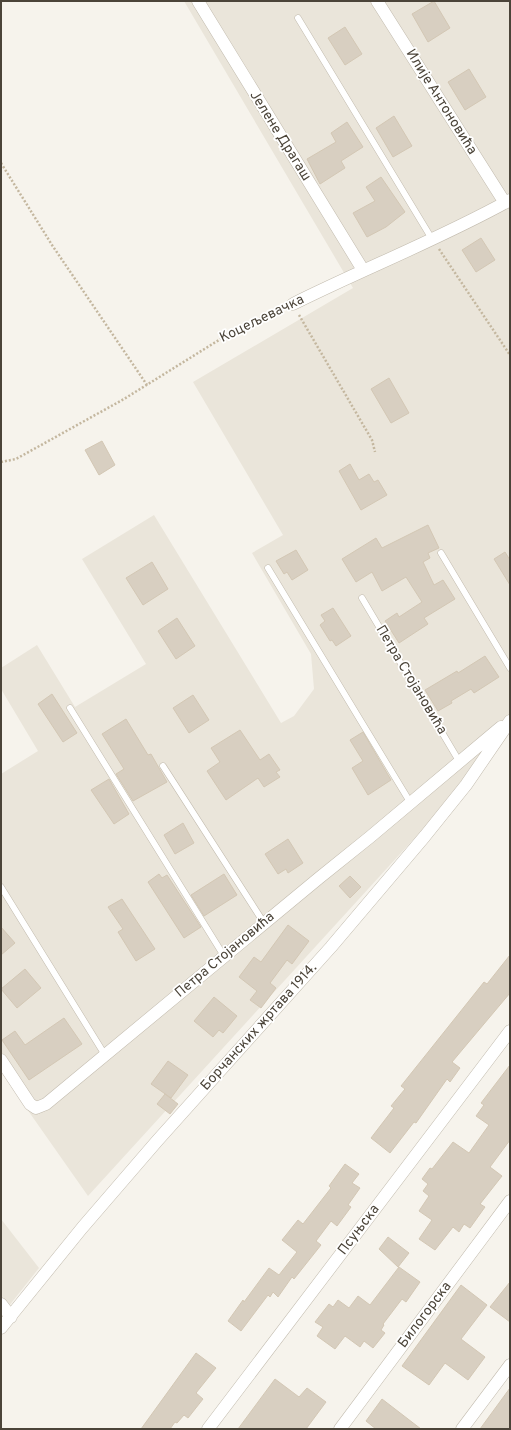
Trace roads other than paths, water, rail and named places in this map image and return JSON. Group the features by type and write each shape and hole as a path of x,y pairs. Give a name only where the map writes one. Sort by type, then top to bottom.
{"street":[{"name":"Јелене Драгаш","path":"198,1 363,270"},
{"name":"Илије Антоновића","path":"377,1 508,201"},
{"name":"Коцељевачка","path":"293,304 432,239 508,201"},
{"name":"Петра Стојановића","path":"1,1060 30,1104 36,1108 46,1104 510,720"},
{"name":"Борчанских жртава 1914.","path":"1,1328 87,1222 331,947 426,836 466,785 510,720"},
{"name":"Псуњска","path":"208,1429 510,1031"},
{"name":"Билогорска","path":"340,1429 510,1201"},
{"path":"1,1304 11,1317"},
{"path":"462,1429 510,1365"}],"lane":[{"path":"298,18 432,239"},
{"path":"441,553 510,668"},
{"path":"268,568 410,802"},
{"name":"Петра Стојановића","path":"362,598 459,762"},
{"path":"70,708 224,956"},
{"path":"163,766 264,923"},
{"path":"1,887 106,1055"}]}
